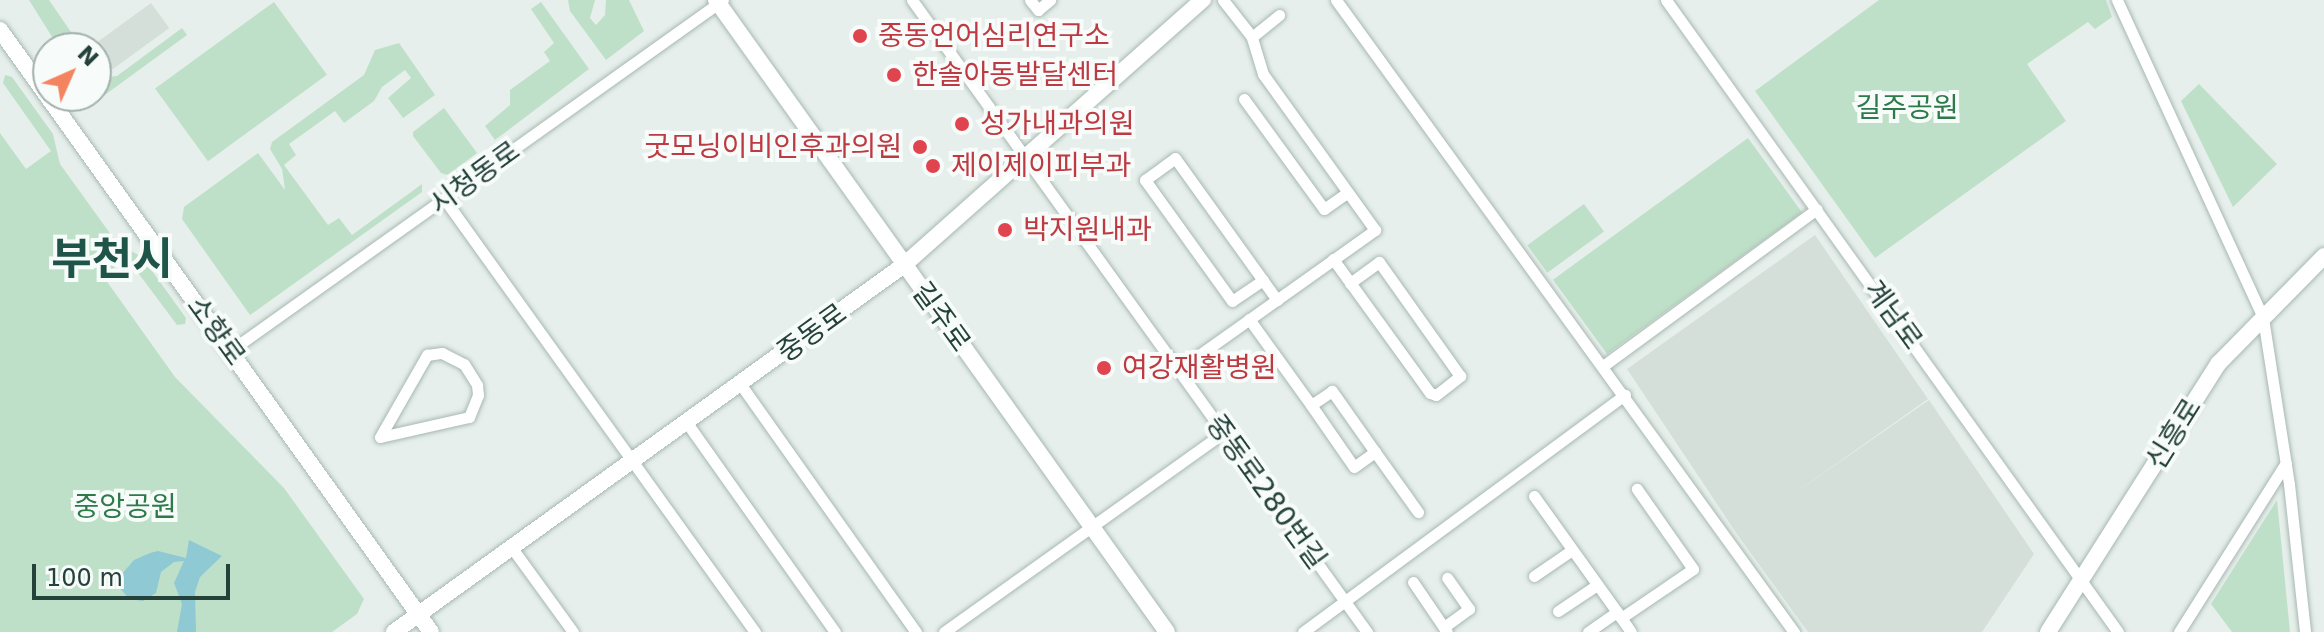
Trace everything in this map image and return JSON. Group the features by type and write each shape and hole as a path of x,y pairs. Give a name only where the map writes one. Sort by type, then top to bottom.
{"street":[{"name":"중동로280번길","path":"912,0 1367,632"},
{"path":"1030,0 1038,10 1050,0"},
{"name":"중동로","path":"394,632 904,265 1203,0"},
{"path":"1178,370 1375,230 1263,74 1252,37 1223,0"},
{"path":"1336,0 1794,632"},
{"name":"계남로","path":"1666,0 2118,632"},
{"path":"2117,0 2263,318 2286,463 2305,632"},
{"name":"시청동로","path":"230,351 719,1"},
{"name":"길주로","path":"719,1 1167,632"},
{"path":"1252,37 1279,15"},
{"name":"소향로","path":"0,30 431,632"},
{"path":"1244,99 1324,209 1348,192"},
{"path":"1263,280 1232,301 1145,180 1175,158 1263,280 1277,300"},
{"path":"445,200 755,632"},
{"path":"1603,366 1817,209"},
{"name":"신흥로","path":"2048,632 2219,363 2324,256"},
{"path":"1333,259 1350,283 1430,393 1436,395 1460,376 1379,262 1350,283"},
{"path":"1249,319 1354,467 1375,452"},
{"path":"442,353 455,357 471,374 478,395 469,417 380,437 427,355 442,353"},
{"path":"741,385 916,632"},
{"path":"1311,405 1332,391 1418,512"},
{"path":"1303,632 1625,395"},
{"path":"687,423 835,632"},
{"path":"944,632 1223,433"},
{"path":"2179,632 2286,463"},
{"path":"1588,632 1693,569 1637,489"},
{"path":"1534,496 1631,632"},
{"path":"512,548 573,632"},
{"path":"1534,576 1572,550"},
{"path":"1413,582 1446,630 1469,609 1447,578"},
{"path":"1558,611 1597,585"}],"shaded area":[{"path":"151,3 169,28 113,69 111,32"},
{"path":"1815,235 1928,399 1785,500 1929,400 2034,554 1982,632 1808,632 1737,534 1627,369"}],"green space":[{"path":"29,0 49,0 71,32 49,32"},
{"path":"568,0 595,0 590,18 596,25 605,15 606,0 629,0 644,31 606,60 570,11"},
{"name":"길주공원","path":"1879,0 2106,0 2112,17 2095,29 2088,22 2027,64 2066,121 1875,258 1755,91"},
{"path":"274,2 327,75 208,161 155,88"},
{"path":"541,2 589,69 495,140 485,126 510,105 510,90 550,61 544,52 554,43 531,9"},
{"path":"182,28 187,35 112,90 112,77"},
{"path":"399,43 435,95 403,118 388,98 411,78 405,70 382,87 374,101 344,123 335,111 289,144 296,155 284,165 328,225 339,218 352,235 422,184 422,192 250,315 182,219 184,207 258,153 285,190 282,169 270,149 272,142 364,75 375,50"},
{"name":"중앙공원","path":"5,75 12,77 32,105 32,112 37,112 53,134 60,164 117,243 142,257 186,318 185,324 177,325 127,258 103,276 175,377 284,488 364,599 357,614 332,632 0,632 0,133 26,169 51,151 3,83"},
{"path":"2199,84 2277,164 2233,207 2181,101"},
{"path":"444,108 477,153 448,175 441,173 413,136 413,132"},
{"path":"1748,138 1802,212 1607,354 1553,280"},
{"path":"1584,204 1604,232 1547,273 1527,245"},
{"path":"2277,500 2290,632 2232,632 2211,604"}],"water":[{"path":"189,540 222,556 200,577 195,592 196,632 177,632 182,604 174,583 184,561 174,562 161,572 156,593 143,601 129,599 115,582 134,560 150,553 158,551 186,558"}],"place":[{"name":"중동언어심리연구소","path":"860,36"},
{"name":"한솔아동발달센터","path":"894,75"},
{"name":"성가내과의원","path":"962,124"},
{"name":"굿모닝이비인후과의원","path":"920,147"},
{"name":"제이제이피부과","path":"933,166"},
{"name":"박지원내과","path":"1005,230"},
{"name":"여강재활병원","path":"1104,368"}],"district":[{"name":"부천시","path":"112,259"}]}
